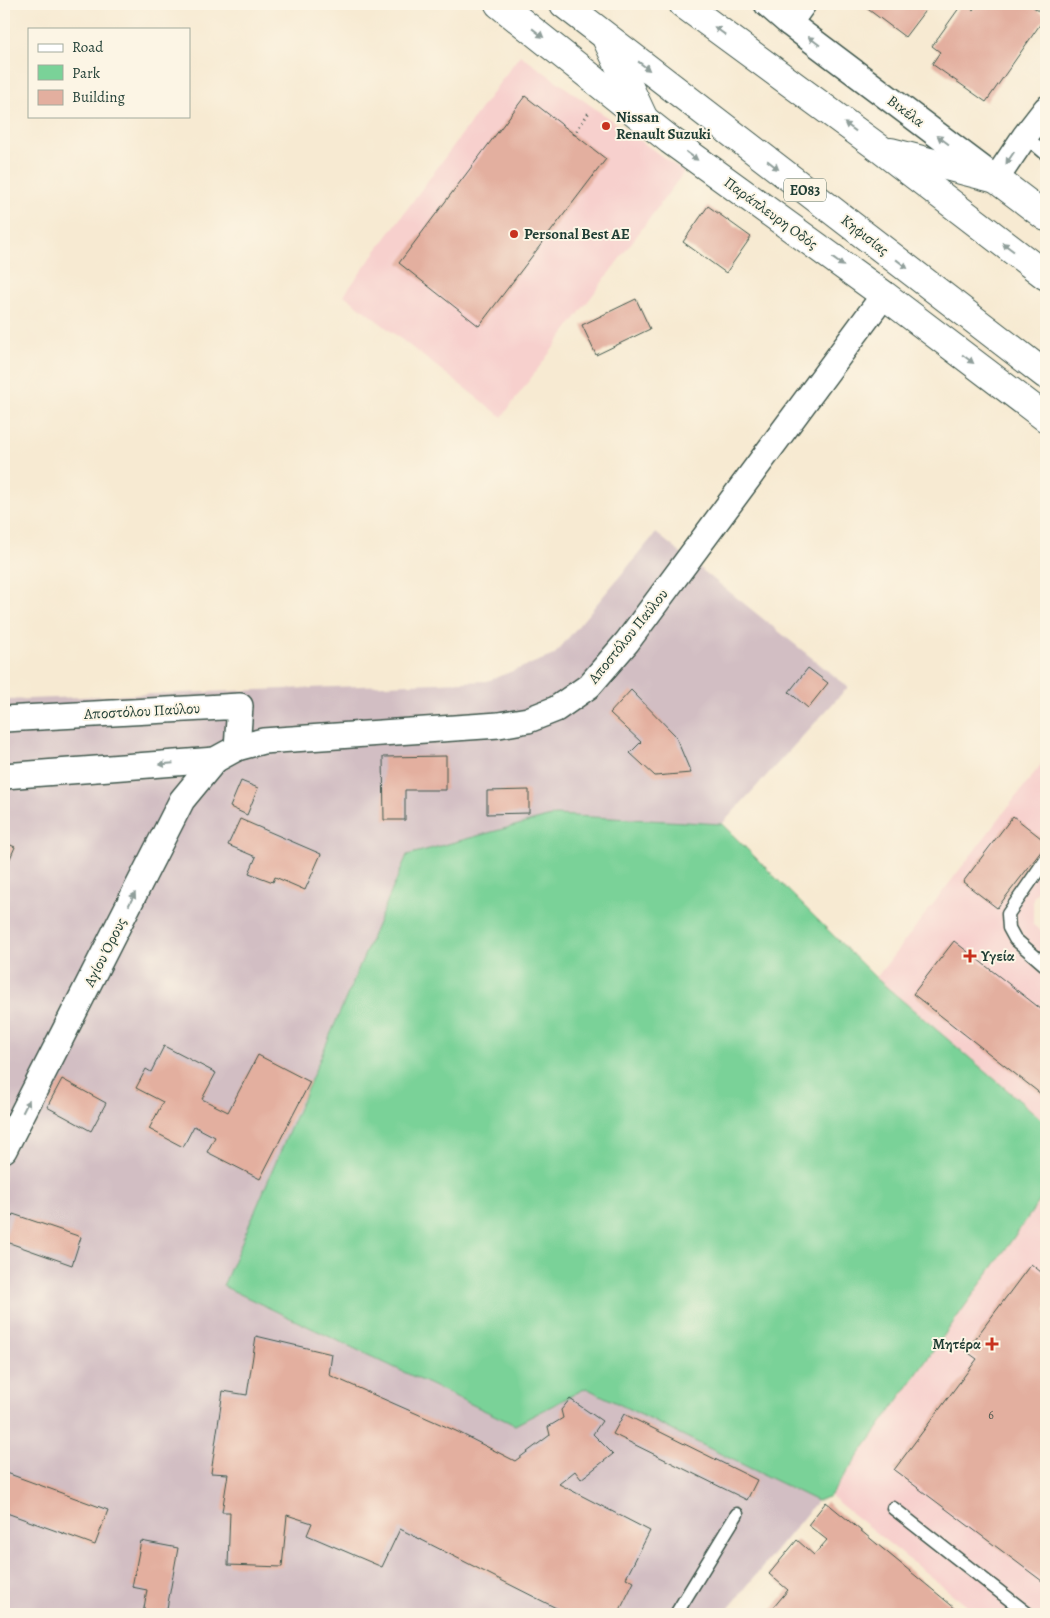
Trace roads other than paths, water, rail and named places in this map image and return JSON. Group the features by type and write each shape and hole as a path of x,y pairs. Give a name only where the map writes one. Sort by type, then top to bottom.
{"main road":[{"name":"Παράπλευρη Οδός","path":"499,4 670,140 884,295 1046,418"},
{"name":"Κηφισίας","path":"564,4 1046,375"},
{"path":"683,4 879,148 1046,276"},
{"path":"606,36 644,119"},
{"path":"879,148 996,180"},
{"name":"Βικέλα","path":"996,180 1043,210"}],"street":[{"name":"Βικέλα","path":"766,4 796,13 996,180"},
{"path":"996,180 1025,136 1046,109"},
{"name":"Αποστόλου Παύλου","path":"4,776 215,760 238,748 263,741 499,724 528,720 556,709 589,686 627,642 884,295"},
{"name":"Αποστόλου Παύλου","path":"4,719 240,706 238,748"},
{"name":"Αγίου Όρους","path":"4,1150 182,800 215,760"}],"lane":[{"path":"1025,136 1046,154"},
{"path":"1046,859 1008,914 1009,928 1014,939 1046,966"},
{"path":"893,1508 1028,1614"},
{"path":"676,1614 737,1514"}],"place":[{"name":"Nissan Renault Suzuki","path":"606,126"},
{"name":"Personal Best AE","path":"514,234"},
{"name":"Υγεία","path":"970,956"},
{"name":"Μητέρα","path":"992,1344"}]}
